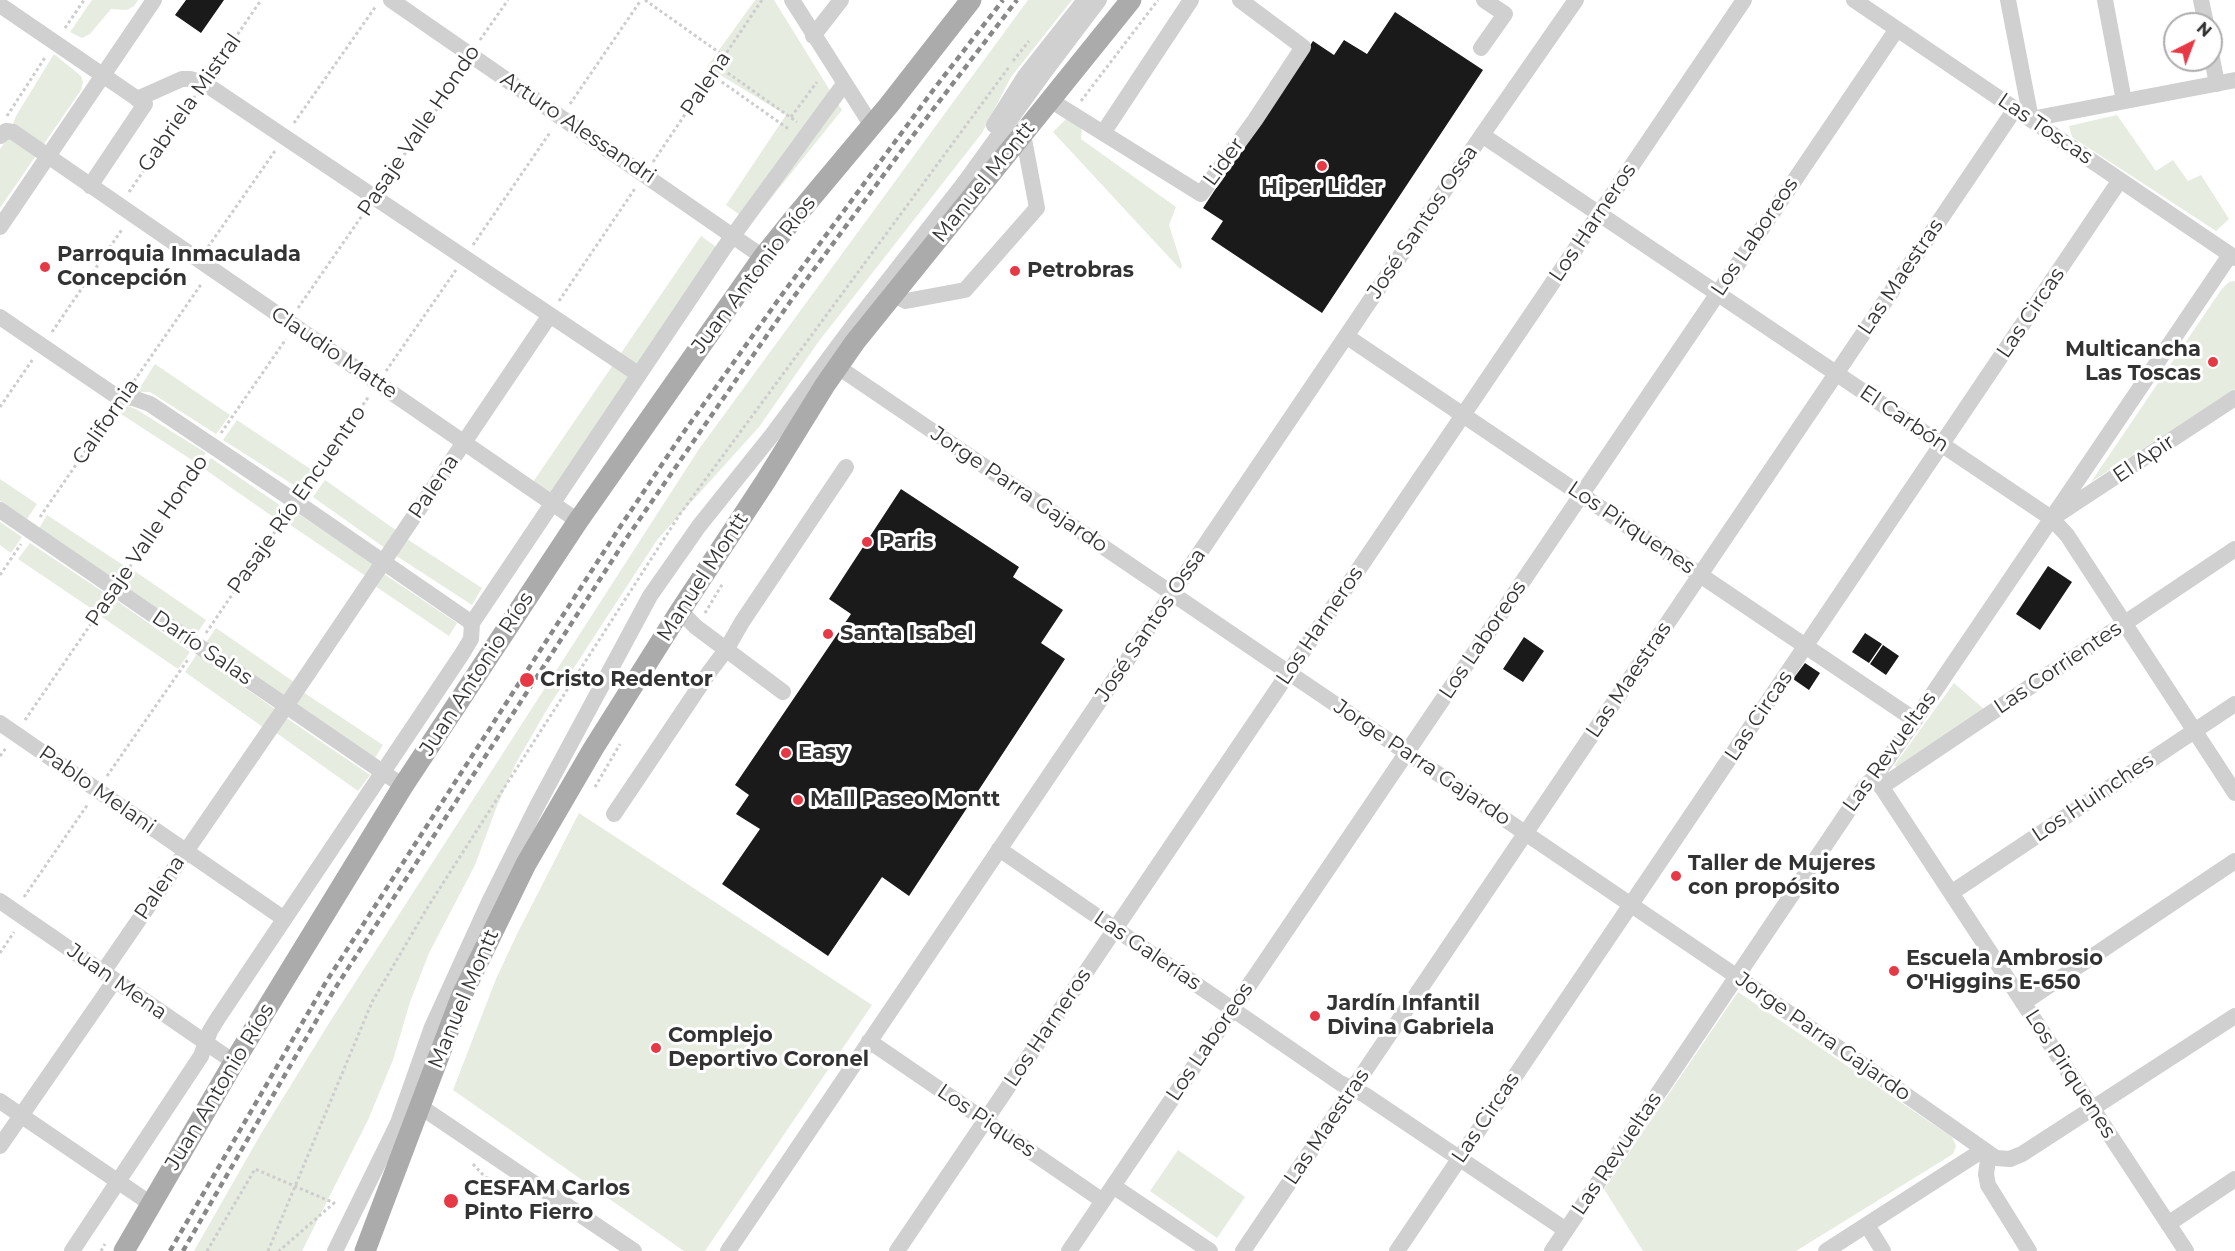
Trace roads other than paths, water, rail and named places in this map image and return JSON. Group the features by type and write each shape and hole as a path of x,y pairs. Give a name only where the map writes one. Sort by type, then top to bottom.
{"main road":[{"name":"Juan Antonio Ríos","path":"124,1251 234,1062 403,786 578,521 763,257 872,126 971,0"},
{"name":"Manuel Montt","path":"365,1251 462,995 526,864 587,760 855,342 1131,0"}],"street":[{"path":"0,227 153,0"},
{"name":"Arturo Alessandri","path":"391,0 763,257"},
{"path":"792,0 872,126"},
{"path":"813,36 841,0"},
{"name":"Manuel Montt","path":"324,1251 383,1135 429,1010 464,928 536,786 628,617 691,522 775,418 853,312 962,172 1025,76 1085,0"},
{"name":"Manuel Montt","path":"335,1251 398,1123 436,1017 489,902 537,806 650,596 699,526 772,435 855,323 966,182 1099,0"},
{"path":"1103,133 1191,0"},
{"name":"Lider","path":"1050,100 1201,195 1255,120 1303,47 1240,0"},
{"path":"1481,48 1505,15 1484,0"},
{"name":"José Santos Ossa","path":"728,1251 1482,135 1576,0"},
{"name":"Los Harneros","path":"897,1251 1744,0"},
{"name":"Las Toscas","path":"1854,0 2232,257"},
{"path":"2008,0 2031,119 2235,80"},
{"path":"2105,0 2124,101"},
{"path":"0,5 141,102"},
{"name":"Los Laboreos","path":"1069,1251 1897,29"},
{"path":"2215,72 2217,84"},
{"path":"90,186 141,102 182,79 204,83 638,374"},
{"path":"72,1251 201,1056 205,1042 218,1018 283,918 462,654 471,639 472,623 552,502 734,235 844,84"},
{"name":"Las Maestras","path":"1243,1251 2015,109"},
{"path":"2,134 13,132 47,157"},
{"path":"894,296 906,301 965,290 1036,208 1023,134"},
{"name":"El Carbón","path":"1482,135 2051,518 2067,535 2235,793"},
{"name":"Claudio Matte","path":"47,157 578,521"},
{"name":"Las Circas","path":"1397,1251 2120,180"},
{"name":"Las Revueltas","path":"1552,1251 1865,786 1878,782 1915,720 2051,518 2232,257"},
{"name":"Palena","path":"0,1146 186,852 550,315"},
{"path":"0,317 111,393 122,398 133,398 150,404 472,623"},
{"name":"Los Pirquenes","path":"1346,336 1915,720"},
{"name":"Jorge Parra Gajardo","path":"838,367 1631,904 1992,1154"},
{"name":"El Apir","path":"2051,518 2235,398"},
{"path":"614,814 726,650 748,612 846,467"},
{"name":"Darío Salas","path":"0,510 403,786"},
{"name":"Las Corrientes","path":"1878,782 2235,549"},
{"path":"681,611 696,627 783,692"},
{"name":"Los Huinches","path":"1951,893 2235,704"},
{"name":"Pablo Melani","path":"0,723 283,918"},
{"name":"Los Pirquenes","path":"1878,782 2186,1251"},
{"name":"Las Galerías","path":"999,849 1340,1083 1365,1095 1566,1230"},
{"path":"2023,1003 2235,861"},
{"name":"Juan Mena","path":"0,901 234,1062"},
{"path":"1826,1251 1992,1154 2016,1157 2093,1110 2235,1016"},
{"name":"Los Piques","path":"869,1041 1103,1201"},
{"path":"0,1101 151,1203"},
{"path":"421,1107 634,1251"},
{"path":"1992,1154 1986,1174 1988,1185 2029,1251"},
{"path":"2168,1224 2235,1179"},
{"path":"1113,1186 1210,1251"},
{"path":"1867,1225 1883,1251"}],"railway":[{"path":"170,1251 326,982 618,530 681,436 781,296 1003,0"},
{"path":"183,1251 334,990 628,536 790,302 1017,0"}],"place":[{"name":"Hiper Lider","path":"1322,166"},
{"name":"Parroquia Inmaculada Concepción","path":"45,267"},
{"name":"Petrobras","path":"1015,271"},
{"name":"Multicancha Las Toscas","path":"2213,362"},
{"name":"Paris","path":"867,542"},
{"name":"Santa Isabel","path":"828,634"},
{"name":"Cristo Redentor","path":"527,680"},
{"name":"Easy","path":"786,753"},
{"name":"Mall Paseo Montt","path":"798,800"},
{"name":"Taller de Mujeres con propósito","path":"1676,876"},
{"name":"Escuela Ambrosio O'Higgins E-650","path":"1894,971"},
{"name":"Jardín Infantil Divina Gabriela","path":"1315,1016"},
{"name":"Complejo Deportivo Coronel","path":"656,1048"},
{"name":"CESFAM Carlos Pinto Fierro","path":"451,1201"}]}
